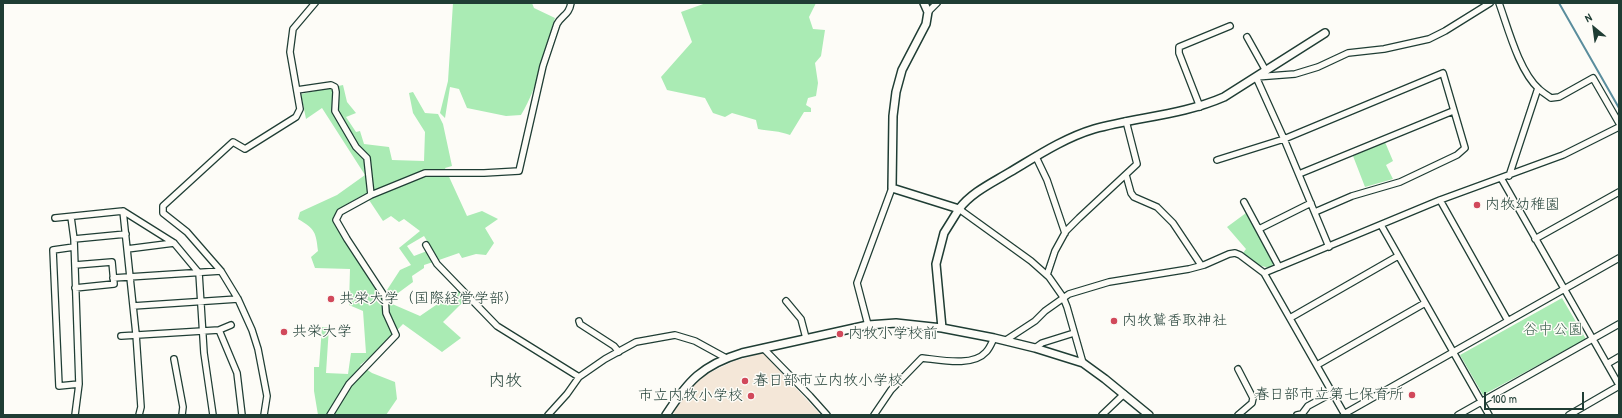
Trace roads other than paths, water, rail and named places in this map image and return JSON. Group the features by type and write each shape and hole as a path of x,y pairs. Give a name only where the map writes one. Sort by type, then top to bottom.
{"street":[{"path":"264,415 267,396 258,349 238,299 221,271 187,232 163,213 163,206 233,142 245,149 296,117 300,109 290,52 293,29 315,3"},
{"path":"330,415 349,384 396,335 386,313 385,297 336,220 340,212 371,195 425,173 484,173 519,171 547,52 557,24 559,20 567,14 571,3"},
{"path":"868,326 857,283 892,188 893,116 896,92 902,70 926,24 928,12 924,3"},
{"path":"928,12 937,3"},
{"path":"1256,77 1295,74 1318,67 1348,53 1384,49 1429,39 1445,31 1490,3"},
{"path":"1499,3 1518,56 1530,78 1538,88 1551,98 1559,97 1593,78 1619,123"},
{"path":"1200,107 1179,53 1179,47 1230,26"},
{"path":"942,328 936,264 944,233 959,209 965,202 978,192 1036,156 1070,138 1094,129 1126,121 1200,107 1224,97 1325,34"},
{"path":"1247,37 1266,71"},
{"path":"1217,160 1284,139 1443,73 1465,148 1457,155 1400,182 1352,196 1315,212"},
{"path":"1256,77 1284,139 1329,247"},
{"path":"297,90 331,85 335,87 335,111 356,147 367,158 371,195"},
{"path":"1509,176 1538,88"},
{"path":"1299,174 1454,112"},
{"path":"1047,276 1055,251 1065,234 1079,218 1137,164 1126,121"},
{"path":"1264,273 1440,200 1563,155 1619,127"},
{"path":"1036,156 1047,180 1065,234"},
{"path":"1126,175 1131,193 1134,197 1157,207 1173,223 1201,265"},
{"path":"1501,178 1619,386 1569,415"},
{"path":"892,188 959,209 1031,261 1047,276 1063,297 1083,363"},
{"path":"1536,239 1619,192"},
{"path":"1440,200 1508,321"},
{"path":"1244,202 1279,267"},
{"path":"1259,230 1311,203"},
{"path":"123,211 136,334 141,407 139,415"},
{"path":"55,218 123,211 174,243 199,273 204,353 213,415"},
{"path":"71,217 74,239 79,384 75,415"},
{"path":"1381,225 1489,415"},
{"path":"74,239 126,234"},
{"path":"128,249 174,243"},
{"path":"426,245 437,264 497,326 579,377"},
{"path":"74,248 53,250 59,386 79,384"},
{"path":"1006,340 1035,321 1063,297 1109,282 1201,265 1235,253 1264,273 1344,414 1619,258"},
{"path":"1290,318 1398,256"},
{"path":"74,265 112,262 114,284 76,288"},
{"path":"113,278 221,271"},
{"path":"133,306 238,299"},
{"path":"786,301 801,319 806,338"},
{"path":"1317,365 1425,303"},
{"path":"579,321 580,324 614,346 619,352"},
{"path":"666,415 688,383 707,368 726,358 806,338 868,326 896,324 942,328 1006,340 1083,363 1149,415"},
{"path":"1458,415 1619,324"},
{"path":"121,336 220,330 231,325"},
{"path":"220,330 236,373 242,415"},
{"path":"1035,348 1042,343 1074,333"},
{"path":"548,415 567,394 579,377 636,342 675,335 695,341 726,358"},
{"path":"874,415 891,390 922,358 969,361 981,356 987,351 994,338"},
{"path":"763,348 827,415"},
{"path":"1607,364 1619,357"},
{"path":"174,359 183,407 182,415"},
{"path":"1238,369 1253,398 1252,403 1238,415"},
{"path":"1297,415 1302,414 1308,406 1332,393"},
{"path":"1102,415 1124,394"}],"waterway":[{"path":"1559,3 1619,108"}],"place":[{"name":"内牧幼稚園","path":"1477,205"},
{"name":"共栄大学（国際経営学部）","path":"331,299"},
{"name":"内牧鷲香取神社","path":"1114,321"},
{"name":"共栄大学","path":"284,332"},
{"name":"内牧小学校前","path":"840,334"},
{"name":"春日部市立内牧小学校","path":"745,381"},
{"name":"春日部市立第七保育所","path":"1412,395"},
{"name":"市立内牧小学校","path":"751,396"}],"district":[{"name":"内牧","path":"505,381"}],"park label":[{"name":"谷中公園","path":"1553,330"}]}
